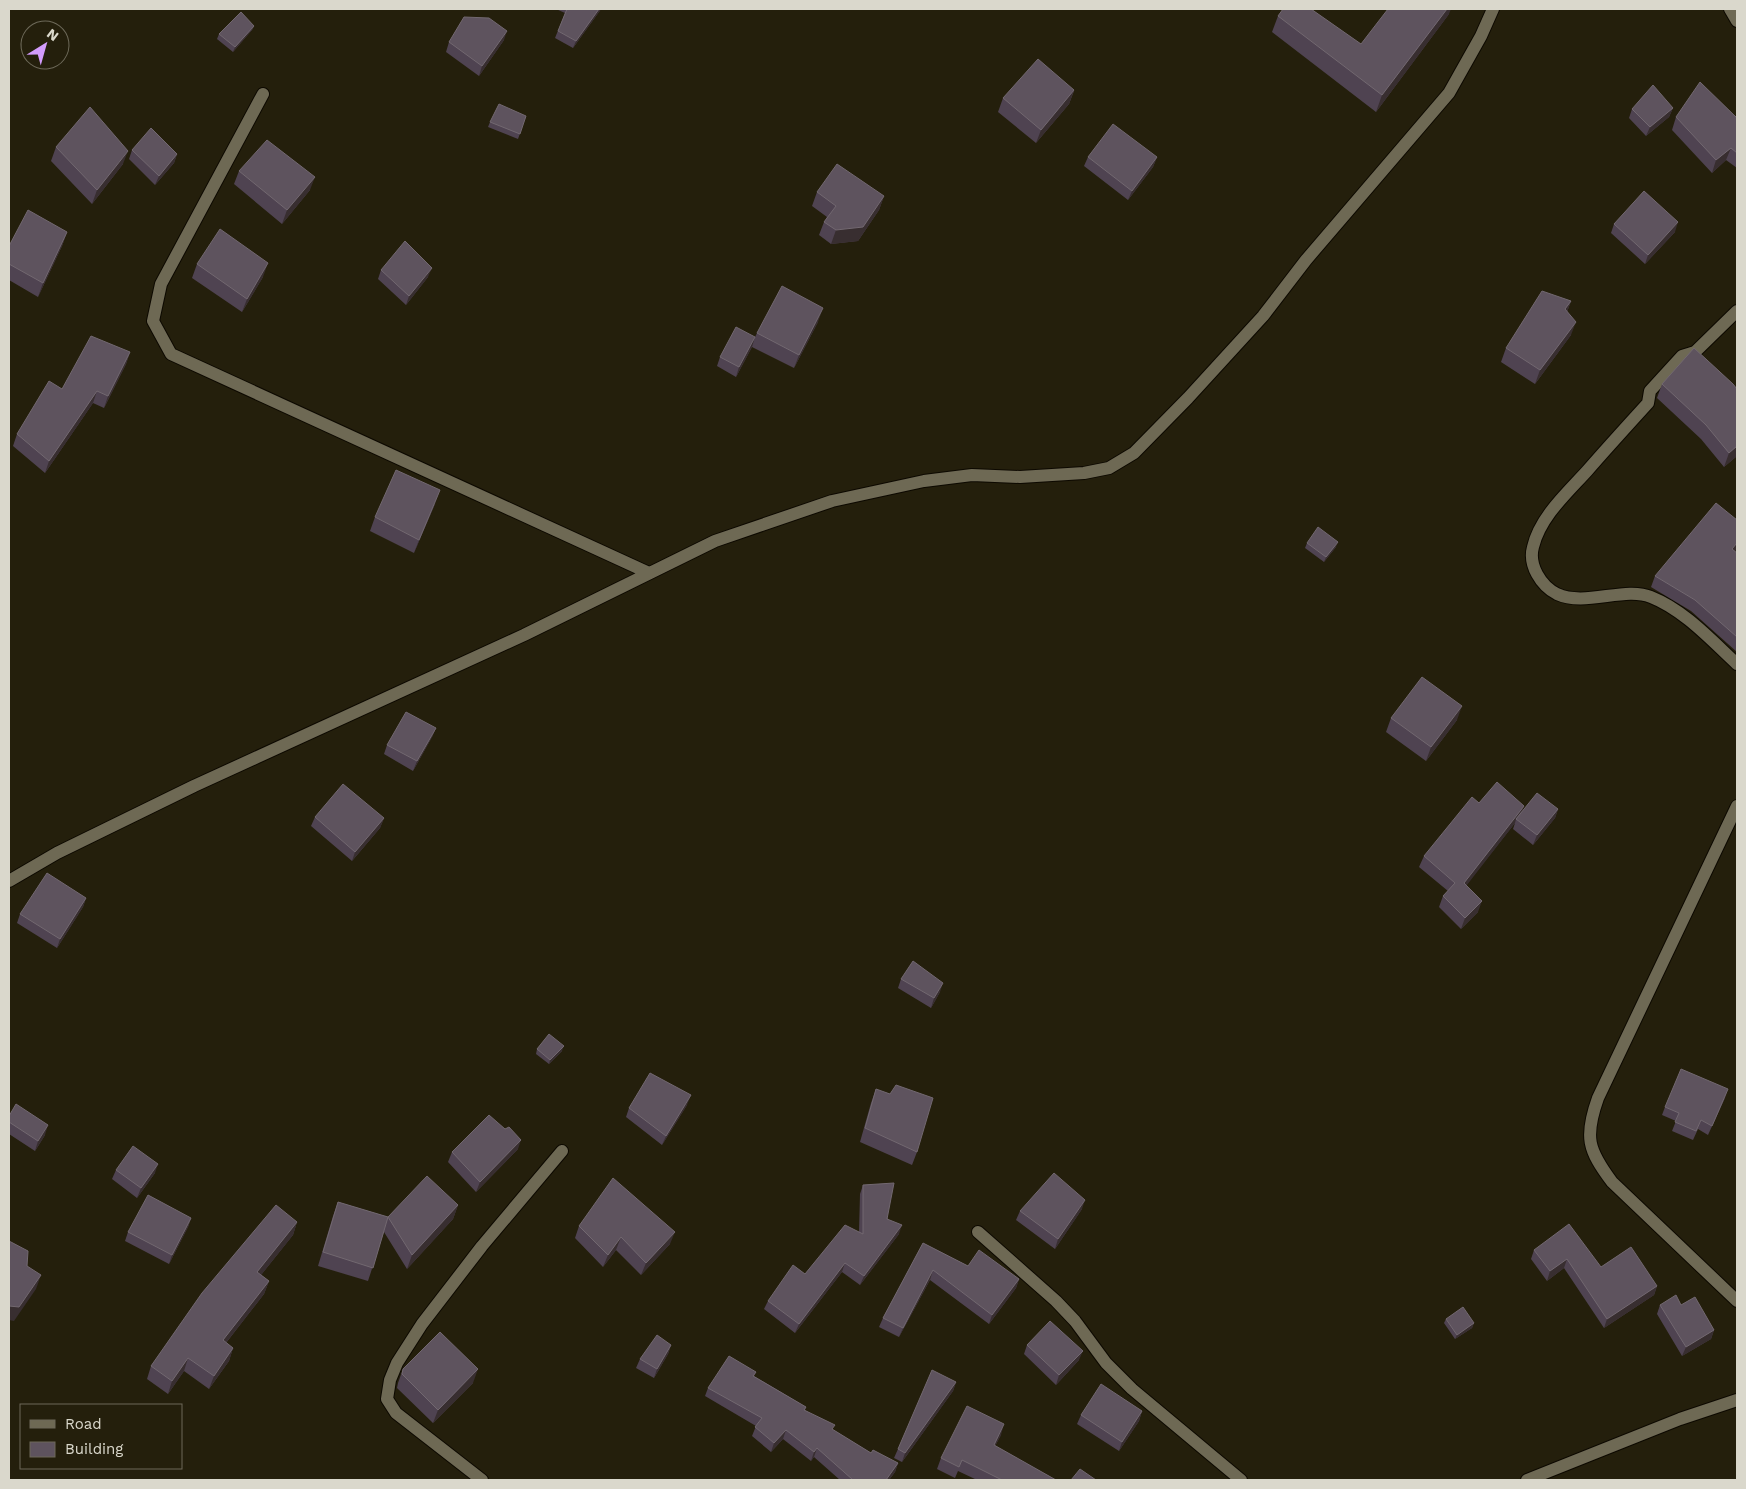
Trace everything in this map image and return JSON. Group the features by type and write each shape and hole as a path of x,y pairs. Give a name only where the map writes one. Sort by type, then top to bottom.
{"street":[{"path":"9,881 57,853 185,791 524,635 715,541 832,501 924,482 972,475 1020,477 1084,474 1109,468 1134,452 1188,398 1263,316 1306,260 1449,93 1481,36 1493,9"},
{"path":"1730,9 1737,21"},
{"path":"263,94 161,284 153,321 171,354 649,573"},
{"path":"1737,311 1695,352 1682,356 1650,391 1648,403 1554,508 1538,531 1532,549 1538,577 1558,595 1602,598 1631,594 1648,596 1667,604 1737,664"},
{"path":"1737,806 1598,1098 1588,1134 1590,1147 1598,1164 1612,1182 1737,1301"},
{"path":"482,1480 396,1413 387,1399 390,1380 396,1363 422,1324 482,1246 562,1151"},
{"path":"978,1232 1056,1301 1075,1321 1106,1363 1132,1389 1241,1480"},
{"path":"1527,1480 1680,1419 1737,1400"}],"building":[{"path":"567,9 599,9 576,41 558,31"},
{"path":"1283,9 1311,9 1361,44 1388,9 1447,9 1382,95 1278,16"},
{"path":"241,12 254,26 235,47 219,34"},
{"path":"464,17 489,18 507,31 482,66 449,42"},
{"path":"1038,59 1074,90 1041,130 1003,98"},
{"path":"1700,82 1737,118 1737,153 1731,148 1716,160 1676,117"},
{"path":"1653,85 1673,108 1650,127 1632,109"},
{"path":"499,104 526,116 520,134 490,122"},
{"path":"90,107 128,151 97,190 56,147"},
{"path":"1113,124 1157,157 1132,191 1088,157"},
{"path":"151,128 177,154 159,176 132,150"},
{"path":"267,140 315,177 287,210 239,171"},
{"path":"837,164 884,196 863,227 836,230 824,222 836,206 817,192"},
{"path":"1644,191 1678,222 1648,255 1614,224"},
{"path":"28,210 67,232 43,283 9,264 9,246"},
{"path":"220,229 268,263 247,299 197,264"},
{"path":"405,241 432,268 409,296 381,270"},
{"path":"782,286 823,308 799,355 757,333"},
{"path":"1542,291 1571,301 1565,309 1576,322 1540,370 1506,348"},
{"path":"736,327 755,337 739,367 720,357"},
{"path":"91,336 130,352 108,396 97,391 49,461 17,434 49,381 62,389"},
{"path":"1694,348 1737,389 1737,446 1729,453 1706,425 1662,384"},
{"path":"396,470 440,490 419,540 375,517"},
{"path":"1716,503 1737,520 1737,543 1732,549 1737,553 1737,637 1695,600 1655,576"},
{"path":"1318,527 1338,542 1326,557 1307,543"},
{"path":"1422,677 1462,706 1431,747 1391,718"},
{"path":"406,712 436,728 417,761 387,745"},
{"path":"1497,782 1524,806 1464,883 1482,901 1465,918 1443,896 1455,883 1424,856 1472,797 1479,803"},
{"path":"343,784 384,818 355,852 315,817"},
{"path":"1537,793 1558,809 1537,835 1516,819"},
{"path":"47,873 86,898 60,939 20,914"},
{"path":"913,961 943,983 934,998 901,979"},
{"path":"549,1034 564,1046 550,1060 537,1049"},
{"path":"1681,1069 1728,1089 1712,1126 1701,1120 1696,1131 1675,1122 1679,1113 1665,1107"},
{"path":"650,1073 691,1095 666,1136 629,1108"},
{"path":"896,1085 933,1098 917,1152 865,1128 876,1089 890,1094"},
{"path":"16,1104 48,1125 38,1141 9,1122 9,1116"},
{"path":"489,1115 505,1129 509,1127 521,1140 480,1182 452,1152"},
{"path":"133,1146 158,1164 141,1188 116,1170"},
{"path":"1054,1173 1085,1200 1058,1239 1020,1211"},
{"path":"427,1176 458,1205 412,1255 388,1217"},
{"path":"613,1178 675,1232 646,1263 621,1237 608,1255 579,1226"},
{"path":"894,1183 887,1219 902,1225 864,1276 845,1263 799,1324 768,1301 793,1265 805,1274 845,1225 863,1234 863,1185"},
{"path":"148,1195 191,1218 172,1255 128,1232"},
{"path":"338,1202 388,1217 373,1268 323,1252"},
{"path":"276,1205 297,1222 257,1272 269,1281 223,1340 233,1348 214,1376 188,1358 172,1381 151,1366 202,1293"},
{"path":"1569,1224 1601,1267 1631,1247 1657,1286 1607,1319 1567,1259 1550,1271 1534,1250"},
{"path":"9,1241 28,1251 27,1266 41,1275 19,1307 9,1306"},
{"path":"923,1243 968,1266 979,1250 1019,1279 992,1315 933,1270 903,1328 883,1318"},
{"path":"1676,1295 1681,1305 1695,1297 1714,1330 1686,1347 1660,1305"},
{"path":"1463,1307 1474,1323 1457,1335 1446,1319"},
{"path":"1050,1321 1083,1351 1059,1375 1027,1345"},
{"path":"440,1332 478,1369 438,1410 402,1374 403,1369"},
{"path":"657,1335 671,1345 657,1369 640,1359"},
{"path":"729,1356 756,1372 753,1376 806,1407 804,1410 835,1425 832,1429 871,1453 873,1450 898,1463 886,1480 853,1480 817,1448 814,1452 786,1430 774,1443 755,1427 762,1418 708,1388"},
{"path":"932,1370 956,1382 905,1453 898,1449"},
{"path":"1101,1384 1142,1411 1122,1442 1081,1415"},
{"path":"967,1406 1004,1424 994,1445 1056,1480 1002,1480 962,1460 959,1467 941,1458"},
{"path":"1080,1469 1096,1480 1071,1480"}]}
